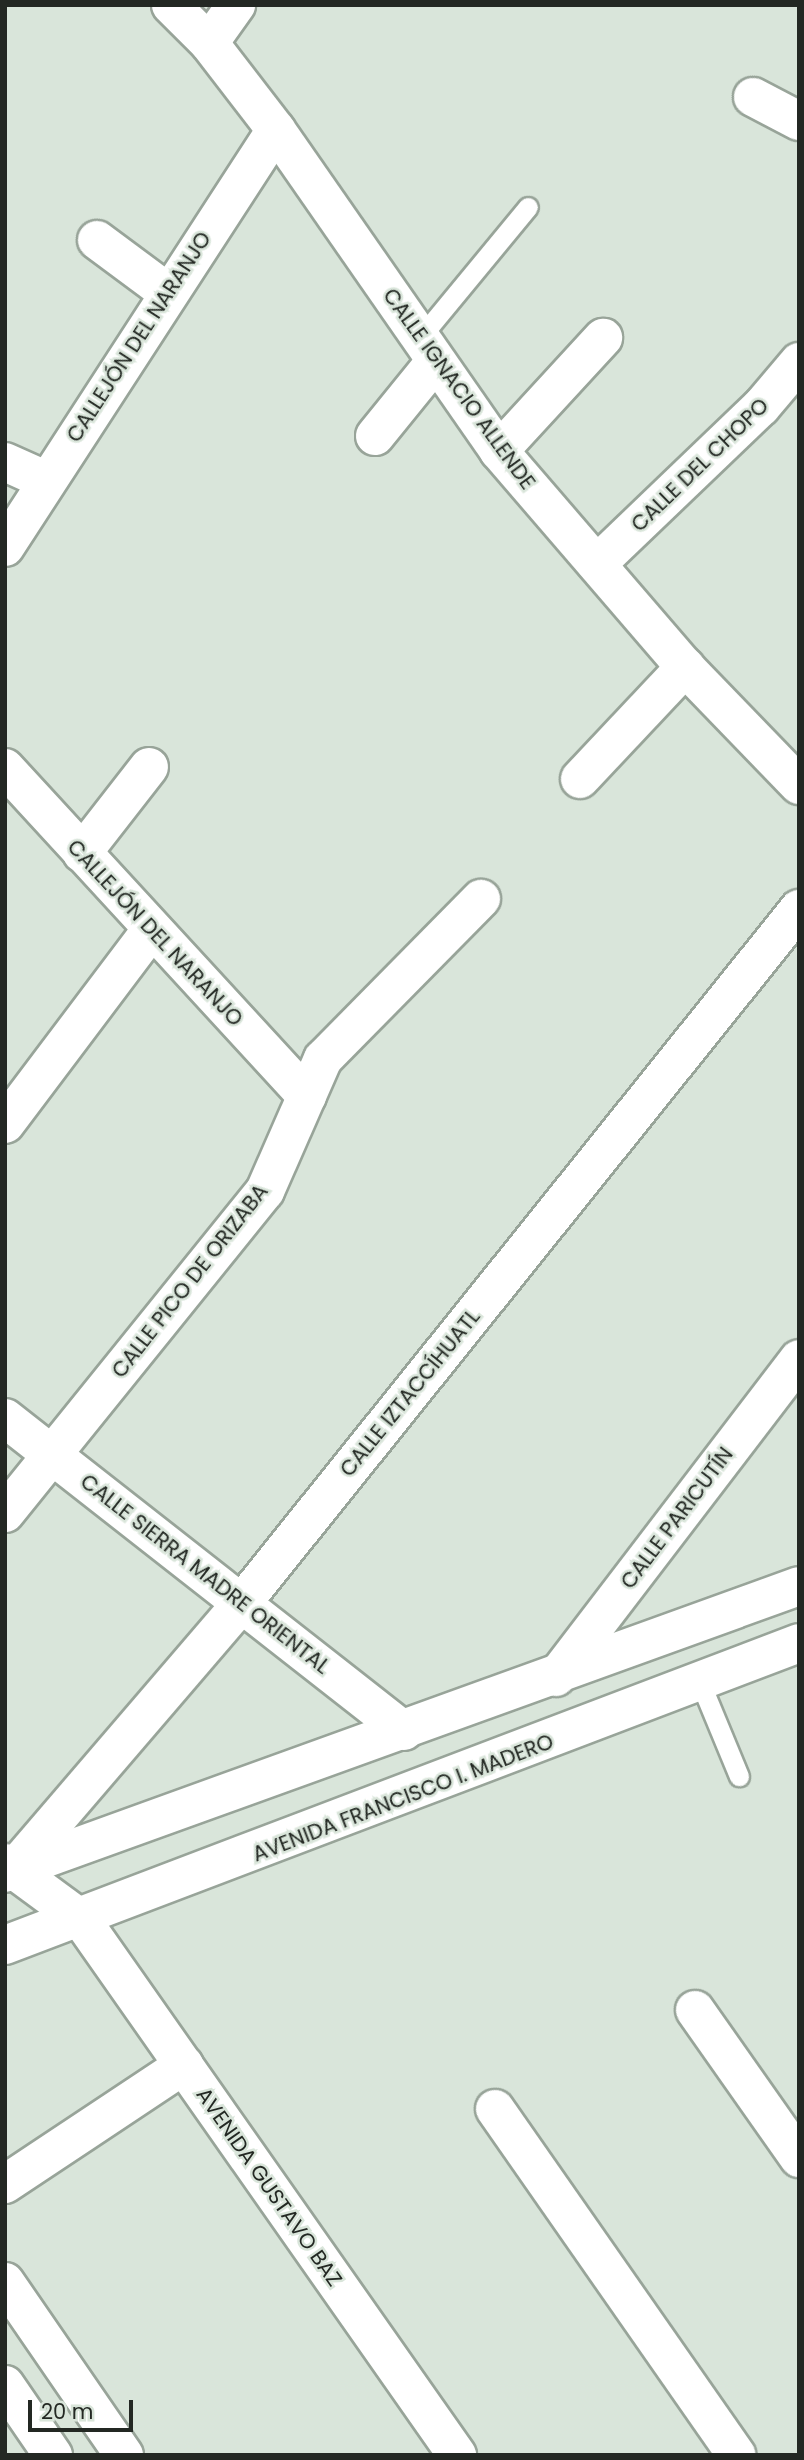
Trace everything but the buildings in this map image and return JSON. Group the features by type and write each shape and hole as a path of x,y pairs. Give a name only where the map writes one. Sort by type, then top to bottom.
{"street":[{"name":"CALLE IGNACIO ALLENDE","path":"171,5 209,43 276,130 499,451 685,667 799,785"},
{"path":"209,43 236,5"},
{"path":"753,97 799,121"},
{"name":"CALLEJÓN DEL NARANJO","path":"5,547 167,292 276,130"},
{"path":"97,240 167,292"},
{"path":"499,451 603,338"},
{"path":"375,436 427,350"},
{"name":"CALLE DEL CHOPO","path":"597,564 761,407 799,362"},
{"path":"5,462 47,481"},
{"path":"580,779 685,667"},
{"path":"82,853 149,767"},
{"name":"CALLEJÓN DEL NARANJO","path":"5,768 151,930 307,1096"},
{"name":"CALLE PICO DE ORIZABA","path":"5,1513 265,1191 323,1059 481,899"},
{"name":"CALLE IZTACCÍHUATL","path":"8,1869 242,1603 799,909"},
{"path":"5,1124 151,930"},
{"name":"CALLE PARICUTÍN","path":"556,1677 799,1359"},
{"name":"CALLE SIERRA MADRE ORIENTAL","path":"5,1418 404,1731"},
{"path":"8,1869 556,1677 799,1586"},
{"name":"AVENIDA FRANCISCO I. MADERO","path":"5,1945 80,1919 799,1643"},
{"name":"AVENIDA GUSTAVO BAZ","path":"8,1869 80,1919 457,2455"},
{"path":"695,2010 799,2158"},
{"path":"5,2184 184,2065"},
{"path":"495,2109 736,2455"},
{"path":"5,2283 124,2455"},
{"path":"5,2385 45,2443 86,2400"}],"lane":[{"path":"427,350 528,207"},
{"path":"701,1682 739,1776"}]}
